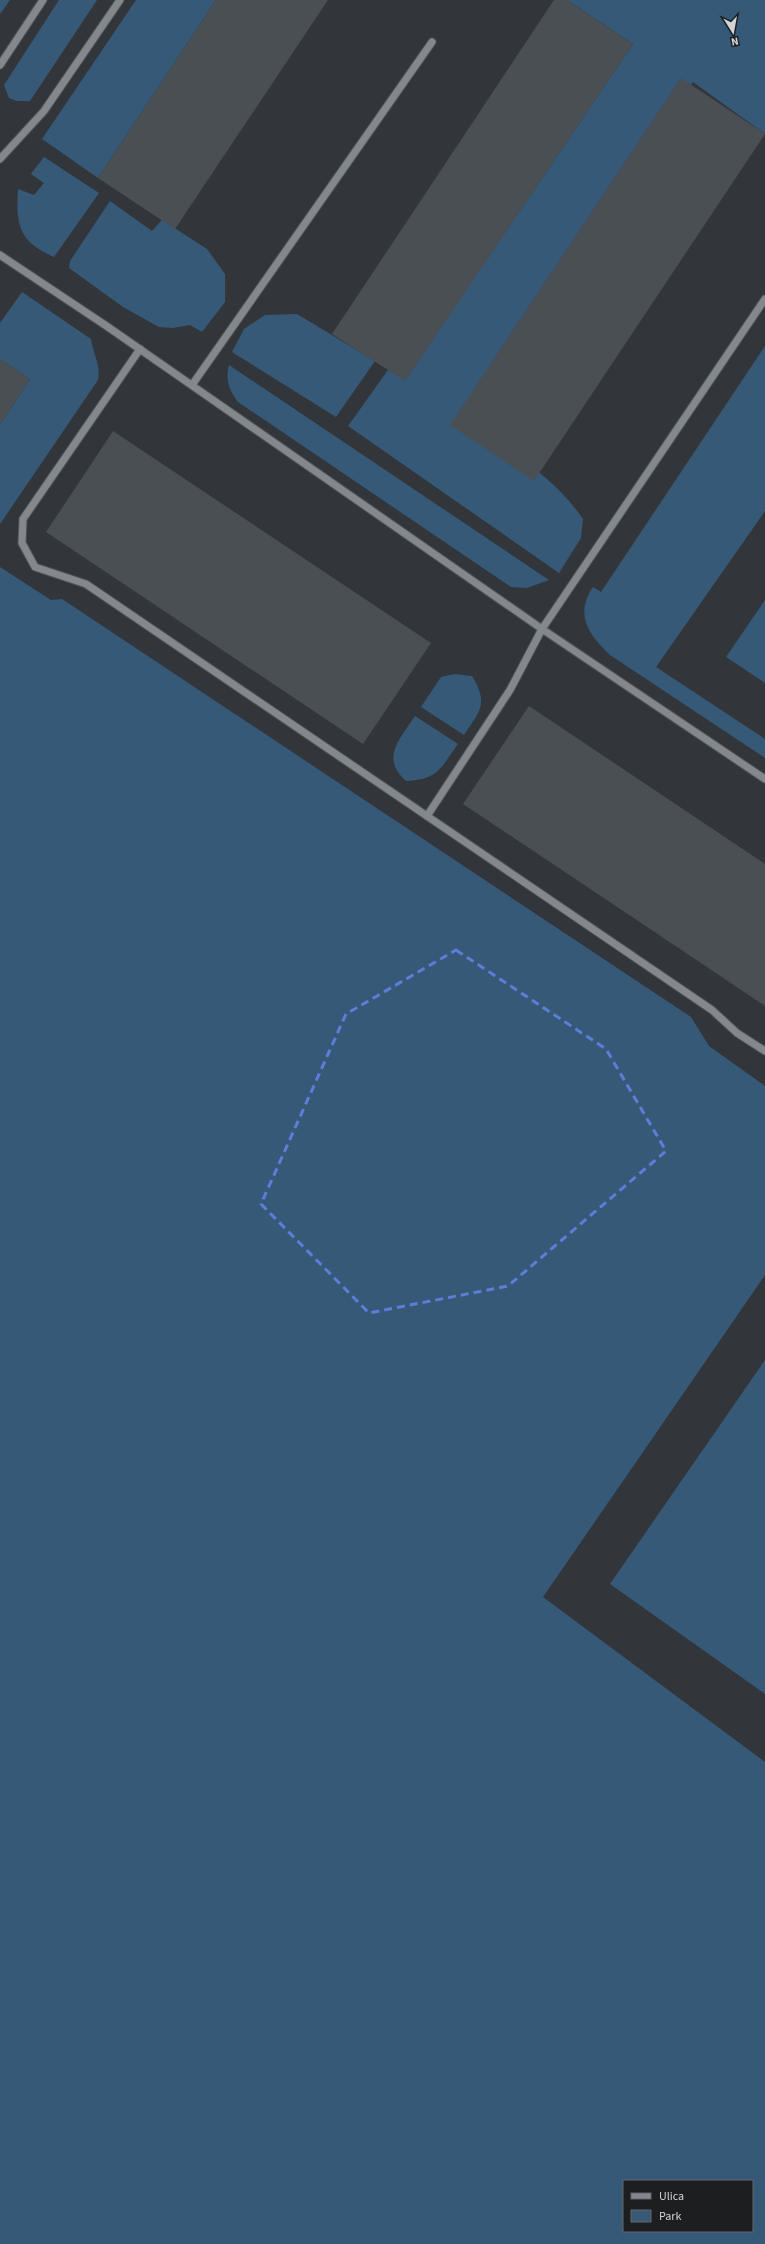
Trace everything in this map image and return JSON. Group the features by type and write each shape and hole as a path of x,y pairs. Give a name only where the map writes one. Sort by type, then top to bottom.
{"lane":[{"path":"0,65 43,0"},
{"path":"0,159 44,111 120,0"},
{"path":"192,385 432,42"},
{"path":"0,254 140,349 542,629 765,779"},
{"path":"427,816 510,690 542,629 765,299"},
{"path":"140,349 23,520 22,543 35,567 86,584 712,1010 737,1033 765,1051"}],"highlighted area":[{"path":"456,950 606,1049 666,1151 508,1286 369,1313 261,1204 346,1014"}],"green space":[{"path":"0,0 10,0 0,14"},
{"path":"59,0 97,0 30,101 17,101 9,98 4,85"},
{"path":"136,0 216,0 98,178 42,139"},
{"path":"567,0 765,0 765,134 693,82 461,421 512,453 543,475 571,503 583,519 581,538 559,573 348,426 388,370 405,380 633,44"},
{"path":"44,157 99,193 54,257 33,245 26,238 19,222 18,213 18,189 34,195 44,183 31,174"},
{"path":"110,201 152,231 162,220 207,249 225,274 225,302 202,332 190,325 173,328 159,327 123,307 69,268 70,261"},
{"path":"22,292 91,339 98,364 99,375 98,380 0,524 0,425 30,379 0,359 0,323"},
{"path":"297,314 375,361 336,417 232,352 244,329 265,315"},
{"path":"765,346 765,511 656,667 765,739 765,758 610,655 590,632 584,616 587,597 593,587 601,592"},
{"path":"229,365 549,580 527,588 511,587 238,402 229,385 227,375"},
{"path":"0,567 51,600 62,599 691,1017 709,1046 765,1086 765,1275 543,1597 765,1762 765,2244 0,2244"},
{"path":"765,600 765,683 726,657"},
{"path":"455,674 472,676 480,694 481,701 478,713 464,735 421,707 441,677"},
{"path":"415,716 458,744 438,771 426,778 406,781 398,773 394,764 393,756 395,748"},
{"path":"765,1360 765,1694 610,1584"}],"building":[{"path":"216,0 328,0 175,229 98,178"},
{"path":"554,0 567,0 633,44 405,381 332,334"},
{"path":"681,78 765,134 534,481 450,425"},
{"path":"0,359 30,379 0,425"},
{"path":"113,431 431,643 363,744 46,532"},
{"path":"529,706 765,864 765,1006 463,804"}]}
